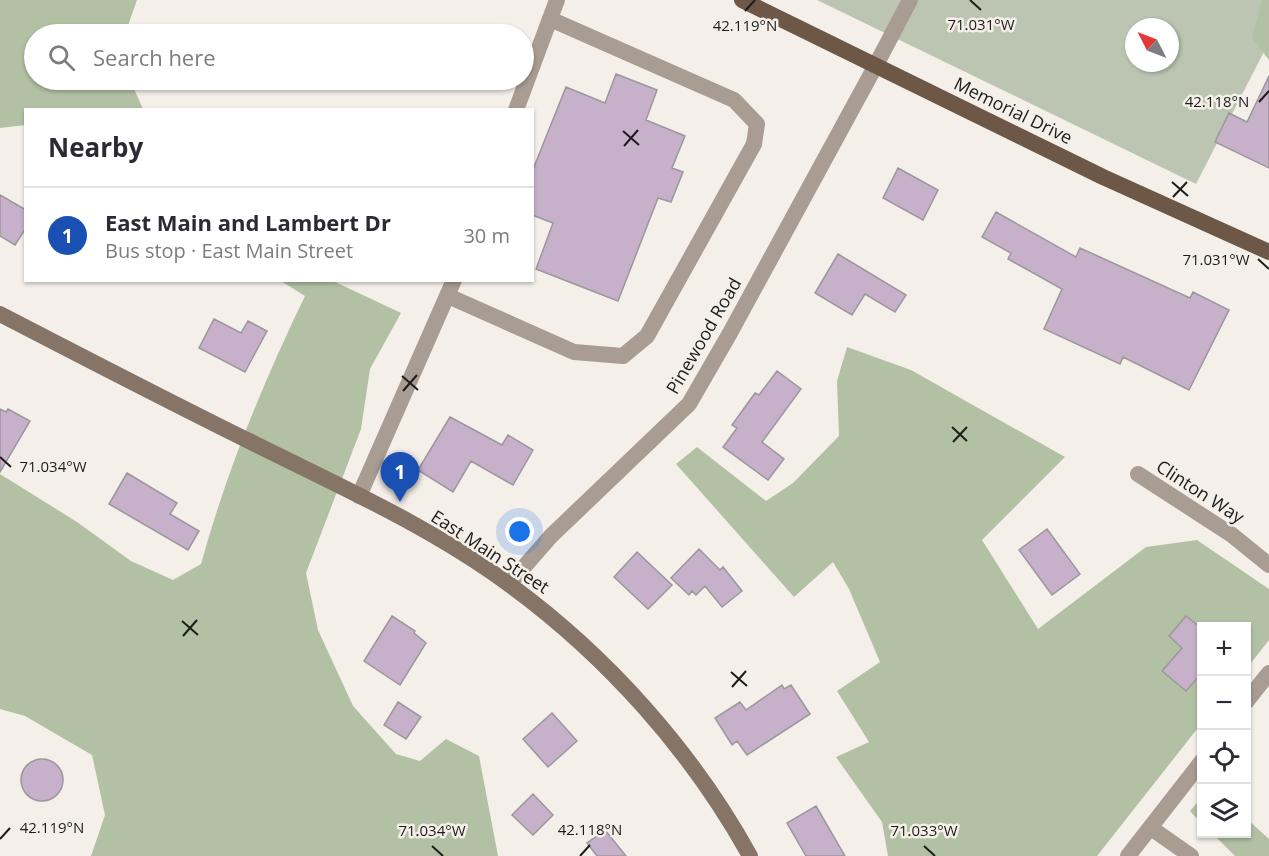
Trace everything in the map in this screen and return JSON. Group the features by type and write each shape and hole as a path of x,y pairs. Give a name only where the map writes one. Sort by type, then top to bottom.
{"main road":[{"name":"Memorial Drive","path":"742,0 1112,181 1269,252"},
{"name":"East Main Street","path":"0,314 359,496 509,584 597,659 642,704 698,777 750,856"}],"street":[{"path":"534,60 557,0"},
{"name":"Pinewood Road","path":"509,584 551,536 689,404 730,333 910,0"},
{"path":"359,496 451,288 574,352 623,356 647,336 754,144 757,124 734,100 549,19"},
{"path":"517,108 523,90"},
{"name":"Clinton Way","path":"1138,474 1232,535 1269,565"},
{"path":"1251,696 1269,673"},
{"path":"1128,856 1197,768"},
{"path":"1151,828 1191,856"}],"green space":[{"path":"0,0 137,0 129,24 24,24 24,90 134,90 143,108 24,108 24,125 0,128"},
{"path":"817,0 1269,0 1269,42 1196,184"},
{"path":"1262,0 1269,0 1269,60 1252,38"},
{"path":"283,282 335,282 401,313 370,369 361,429 306,573 318,630 353,706 396,754 420,761 446,739 479,756 498,856 91,856 105,815 92,755 25,716 0,709 0,474 77,522 131,561 173,580 201,564 222,495 247,427 305,296"},
{"path":"847,347 911,370 1065,457 982,540 1038,629 1146,547 1197,540 1269,589 1269,640 1251,663 1251,622 1197,622 1197,729 1097,856 888,856 882,822 836,757 869,742 837,691 880,662 849,589 833,562 794,597 676,464 697,447 766,501 793,483 839,436 837,381"},
{"path":"1197,803 1197,819 1190,811"},
{"path":"1251,823 1269,839 1269,856 1235,856 1217,838 1251,838"}],"building":[{"path":"616,74 657,90 646,120 685,136 672,168 683,172 671,202 658,198 618,301 536,269 553,223 534,216 534,167 566,87 605,103"},
{"path":"1269,76 1269,168 1215,142 1229,113 1247,122"},
{"path":"898,168 938,190 923,220 883,198"},
{"path":"0,195 24,209 24,231 15,245 0,236"},
{"path":"996,212 1076,257 1080,248 1190,298 1193,292 1229,310 1189,390 1123,357 1120,364 1044,329 1062,289 1008,259 1011,253 982,237"},
{"path":"838,254 906,295 895,312 865,294 852,315 815,293"},
{"path":"214,319 241,333 248,321 267,331 245,372 199,348"},
{"path":"777,371 801,389 762,442 784,459 768,480 723,447 737,428 732,425 755,393 759,395"},
{"path":"0,409 6,412 8,409 30,421 0,472"},
{"path":"450,417 502,445 508,435 533,450 513,485 471,461 453,492 418,470"},
{"path":"127,473 177,503 170,514 199,531 188,550 109,504"},
{"path":"1047,529 1080,574 1052,595 1019,550"},
{"path":"699,549 720,570 723,567 742,591 722,607 705,586 696,595 692,591 689,595 671,578"},
{"path":"637,552 672,585 648,609 614,577"},
{"path":"392,616 415,631 414,633 426,643 400,685 364,661"},
{"path":"1186,616 1197,625 1197,679 1186,691 1162,671 1182,648 1169,636"},
{"path":"782,685 784,689 791,685 810,714 747,755 737,741 732,745 715,718 740,702 746,710"},
{"path":"398,702 421,717 406,739 384,725"},
{"path":"552,713 577,741 548,767 523,739"},
{"path":"42,759 57,765 63,780 57,795 42,801 27,795 21,780 27,765"},
{"path":"533,794 553,815 533,835 512,815"},
{"path":"816,806 845,856 806,856 787,823"},
{"path":"605,830 626,856 597,856 587,843"}],"place":[{"name":"East Main and Lambert Dr","path":"400,502"}]}
